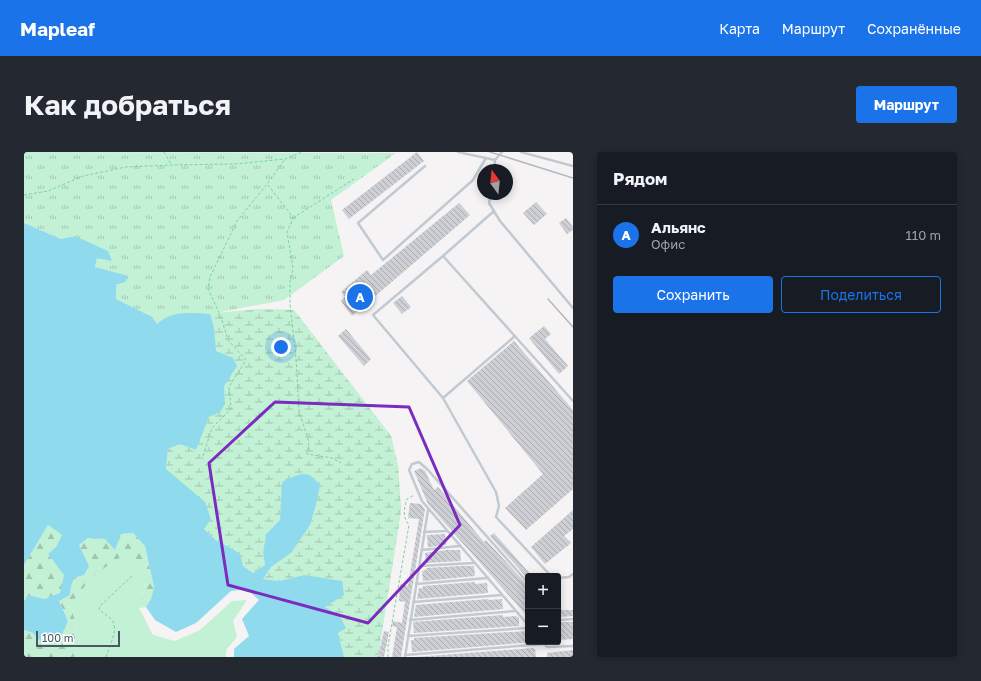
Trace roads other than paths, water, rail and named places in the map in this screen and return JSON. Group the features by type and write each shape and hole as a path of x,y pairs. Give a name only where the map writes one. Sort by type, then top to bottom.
{"lane":[{"path":"458,152 495,160"},
{"path":"495,164 495,160 502,152"},
{"path":"522,152 573,166"},
{"path":"425,166 358,223 383,260 473,180 486,158"},
{"path":"490,200 489,203 500,221 573,308"},
{"path":"494,212 373,315 443,398 496,492 499,506 496,517 547,573"},
{"path":"443,256 573,401"},
{"path":"443,398 515,336"},
{"path":"525,580 428,470 419,462 412,464 409,470 418,493 428,510 525,622"},
{"path":"428,510 405,656 525,645"},
{"path":"424,532 446,531"},
{"path":"422,550 459,546"},
{"path":"419,566 474,563"},
{"path":"561,578 569,577 573,574"},
{"path":"416,584 487,578"},
{"path":"413,602 502,595"},
{"path":"410,620 516,611"},
{"path":"561,620 573,619"},
{"path":"408,636 525,626"},
{"path":"545,645 547,647 573,646"}],"water":[{"path":"24,223 61,239 75,236 108,251 112,261 97,258 95,267 128,276 125,282 116,285 116,299 152,317 157,324 175,314 210,314 214,327 216,351 233,358 237,366 224,386 225,404 220,412 209,417 196,450 180,444 168,449 166,469 205,502 211,519 204,529 217,541 240,554 243,566 253,573 265,565 263,553 266,534 280,520 282,482 298,475 307,474 320,485 310,525 291,553 271,567 263,579 279,581 304,575 342,581 344,595 325,607 339,615 346,628 338,633 344,657 234,657 234,649 249,636 242,619 259,600 247,589 231,591 196,623 176,632 155,620 146,607 151,599 154,587 145,546 133,533 121,534 115,550 105,539 88,538 79,545 89,566 84,575 74,579 70,595 59,601 68,621 62,634 51,644 40,641 33,633 24,630 24,601 29,595 44,599 60,593 64,575 48,554 56,547 62,535 48,525 24,565"}],"railway":[{"path":"490,152 573,178"},
{"path":"548,299 573,327"}],"place":[{"name":"Альянс","path":"360,297"}]}
